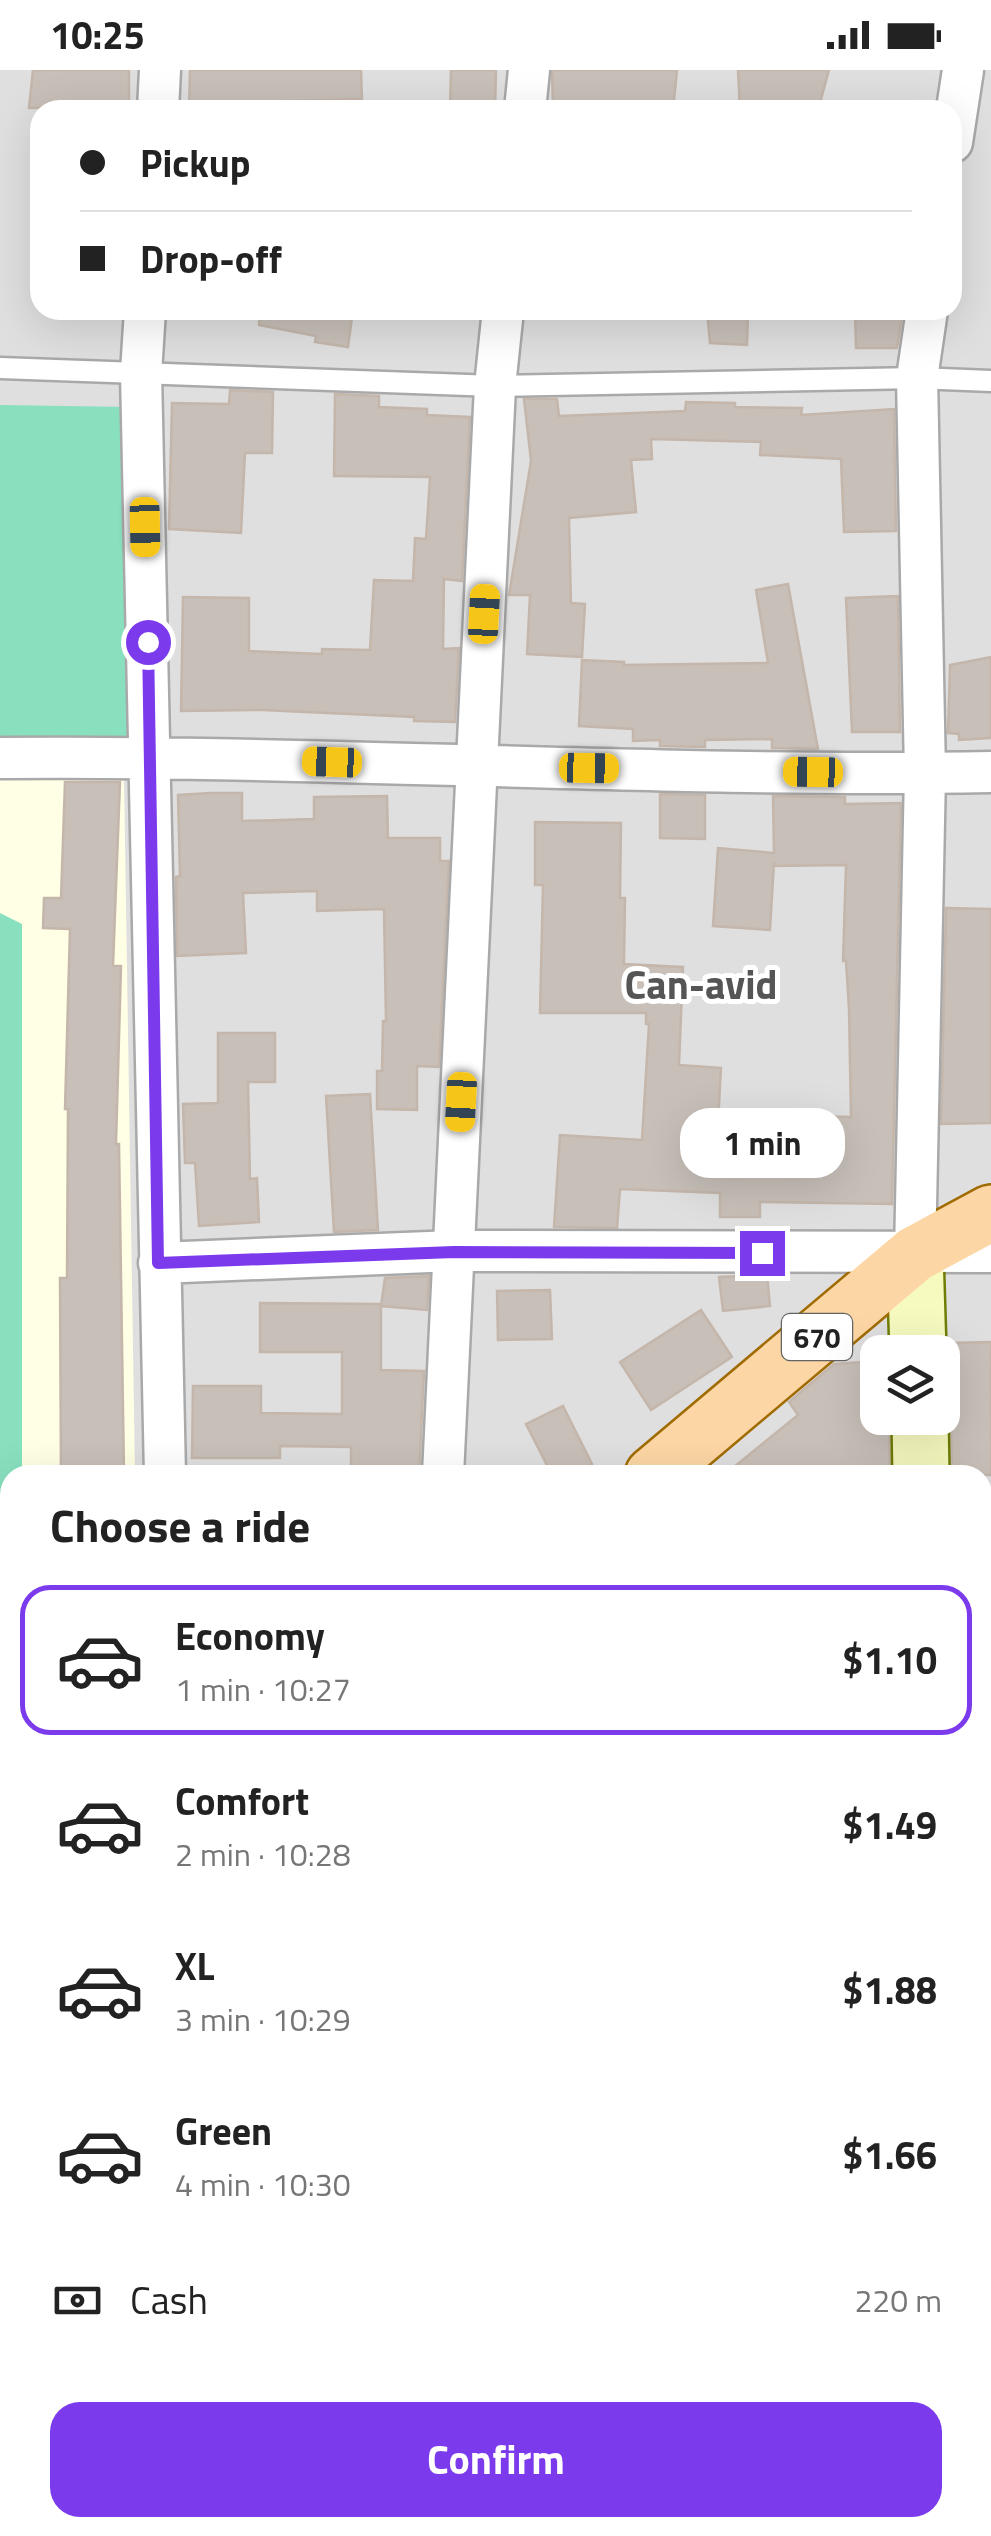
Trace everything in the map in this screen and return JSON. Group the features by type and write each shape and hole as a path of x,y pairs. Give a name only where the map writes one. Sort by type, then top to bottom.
{"main road":[{"name":"670","path":"665,1465 916,1254 991,1212"}],"street":[{"path":"158,100 160,70"},
{"path":"526,100 529,70"},
{"path":"959,100 964,70"},
{"path":"144,320 141,373 164,1465"},
{"path":"443,1465 495,386 502,320"},
{"path":"918,1335 925,773 917,378 926,320"},
{"path":"0,758 151,757 477,766 991,772"},
{"path":"158,1263 454,1252 991,1252"},
{"path":"920,1435 921,1465"}],"lane":[{"path":"0,368 495,386 917,378 991,381"}],"shaded area":[{"path":"0,70 991,70 991,1465 0,1465"},
{"path":"124,778 135,1465 0,1465 0,779"}],"green space":[{"path":"0,405 131,407 130,756 0,751"},
{"path":"0,913 22,924 22,1465 0,1465"}],"building":[{"path":"33,70 129,70 129,100 30,100 29,108"},
{"path":"190,70 361,70 362,99 189,100"},
{"path":"451,70 496,70 495,100 450,100"},
{"path":"552,70 677,70 674,100 553,100"},
{"path":"738,70 829,70 821,100 740,100"},
{"path":"259,320 352,320 348,347 315,342 316,336 259,325"},
{"path":"708,320 748,320 747,345 710,343"},
{"path":"855,320 901,320 897,348 856,348"},
{"path":"230,390 273,392 272,453 245,453 241,533 169,529 172,403 229,404"},
{"path":"335,394 379,396 379,407 427,409 427,415 470,417 462,581 444,579 443,649 459,648 455,722 262,710 181,711 183,597 249,598 249,651 322,654 322,649 370,650 374,580 413,581 415,538 426,539 430,477 334,476"},
{"path":"524,399 557,399 559,416 685,411 686,402 802,408 801,415 894,409 896,531 844,532 841,459 760,455 761,442 651,439 652,459 631,460 636,512 569,518 571,603 585,604 582,657 527,654 530,595 509,595 531,461"},
{"path":"788,584 818,749 772,748 772,739 705,740 705,747 660,746 660,740 633,741 633,729 579,726 582,660 624,665 768,663 756,590"},
{"path":"898,596 900,732 852,732 846,598"},
{"path":"991,657 991,738 959,740 959,734 948,733 950,665"},
{"path":"65,782 120,782 113,966 121,966 116,1144 124,1465 61,1465 60,1278 67,1278 65,1109 70,929 43,928 44,898 61,898"},
{"path":"242,793 242,821 314,819 314,797 387,796 388,838 440,838 440,861 449,861 439,1067 417,1066 417,1110 377,1109 377,1071 382,1071 386,1021 384,909 317,911 317,891 243,893 246,953 177,956 178,795"},
{"path":"660,794 705,795 705,839 660,838"},
{"path":"773,796 845,797 845,804 901,803 892,1204 760,1202 760,1217 720,1217 720,1193 620,1189 617,1228 554,1227 560,1135 642,1140 649,1024 646,1013 540,1013 543,885 535,885 535,822 621,823 624,964 683,967 679,1065 721,1068 717,1141 814,1143 815,1116 851,1117 849,1009 843,961 846,865 774,866 774,862 770,930 713,926 718,848 774,853"},
{"path":"946,908 991,909 991,1123 941,1124"},
{"path":"218,1033 275,1033 275,1082 248,1082 250,1179 257,1178 259,1222 199,1226 195,1163 185,1163 183,1104 218,1103"},
{"path":"370,1094 378,1230 334,1232 326,1096"},
{"path":"767,1275 770,1306 723,1311 719,1277"},
{"path":"429,1276 427,1310 381,1306 385,1278"},
{"path":"550,1290 552,1339 498,1340 497,1291"},
{"path":"260,1303 381,1304 381,1370 424,1371 419,1465 351,1465 351,1447 280,1446 280,1458 192,1458 193,1386 261,1386 261,1413 342,1414 342,1352 260,1352"},
{"path":"701,1310 732,1357 651,1410 620,1362"},
{"path":"991,1342 991,1465 952,1465 951,1435 960,1435 960,1343"},
{"path":"860,1362 860,1435 889,1435 890,1465 736,1465 798,1415 789,1402 834,1364"},
{"path":"563,1406 592,1464 547,1465 526,1424"}],"district":[{"name":"Can-avid","path":"701,984"}],"route":[{"path":"148,642 158,1263 454,1252 762,1253"}]}
